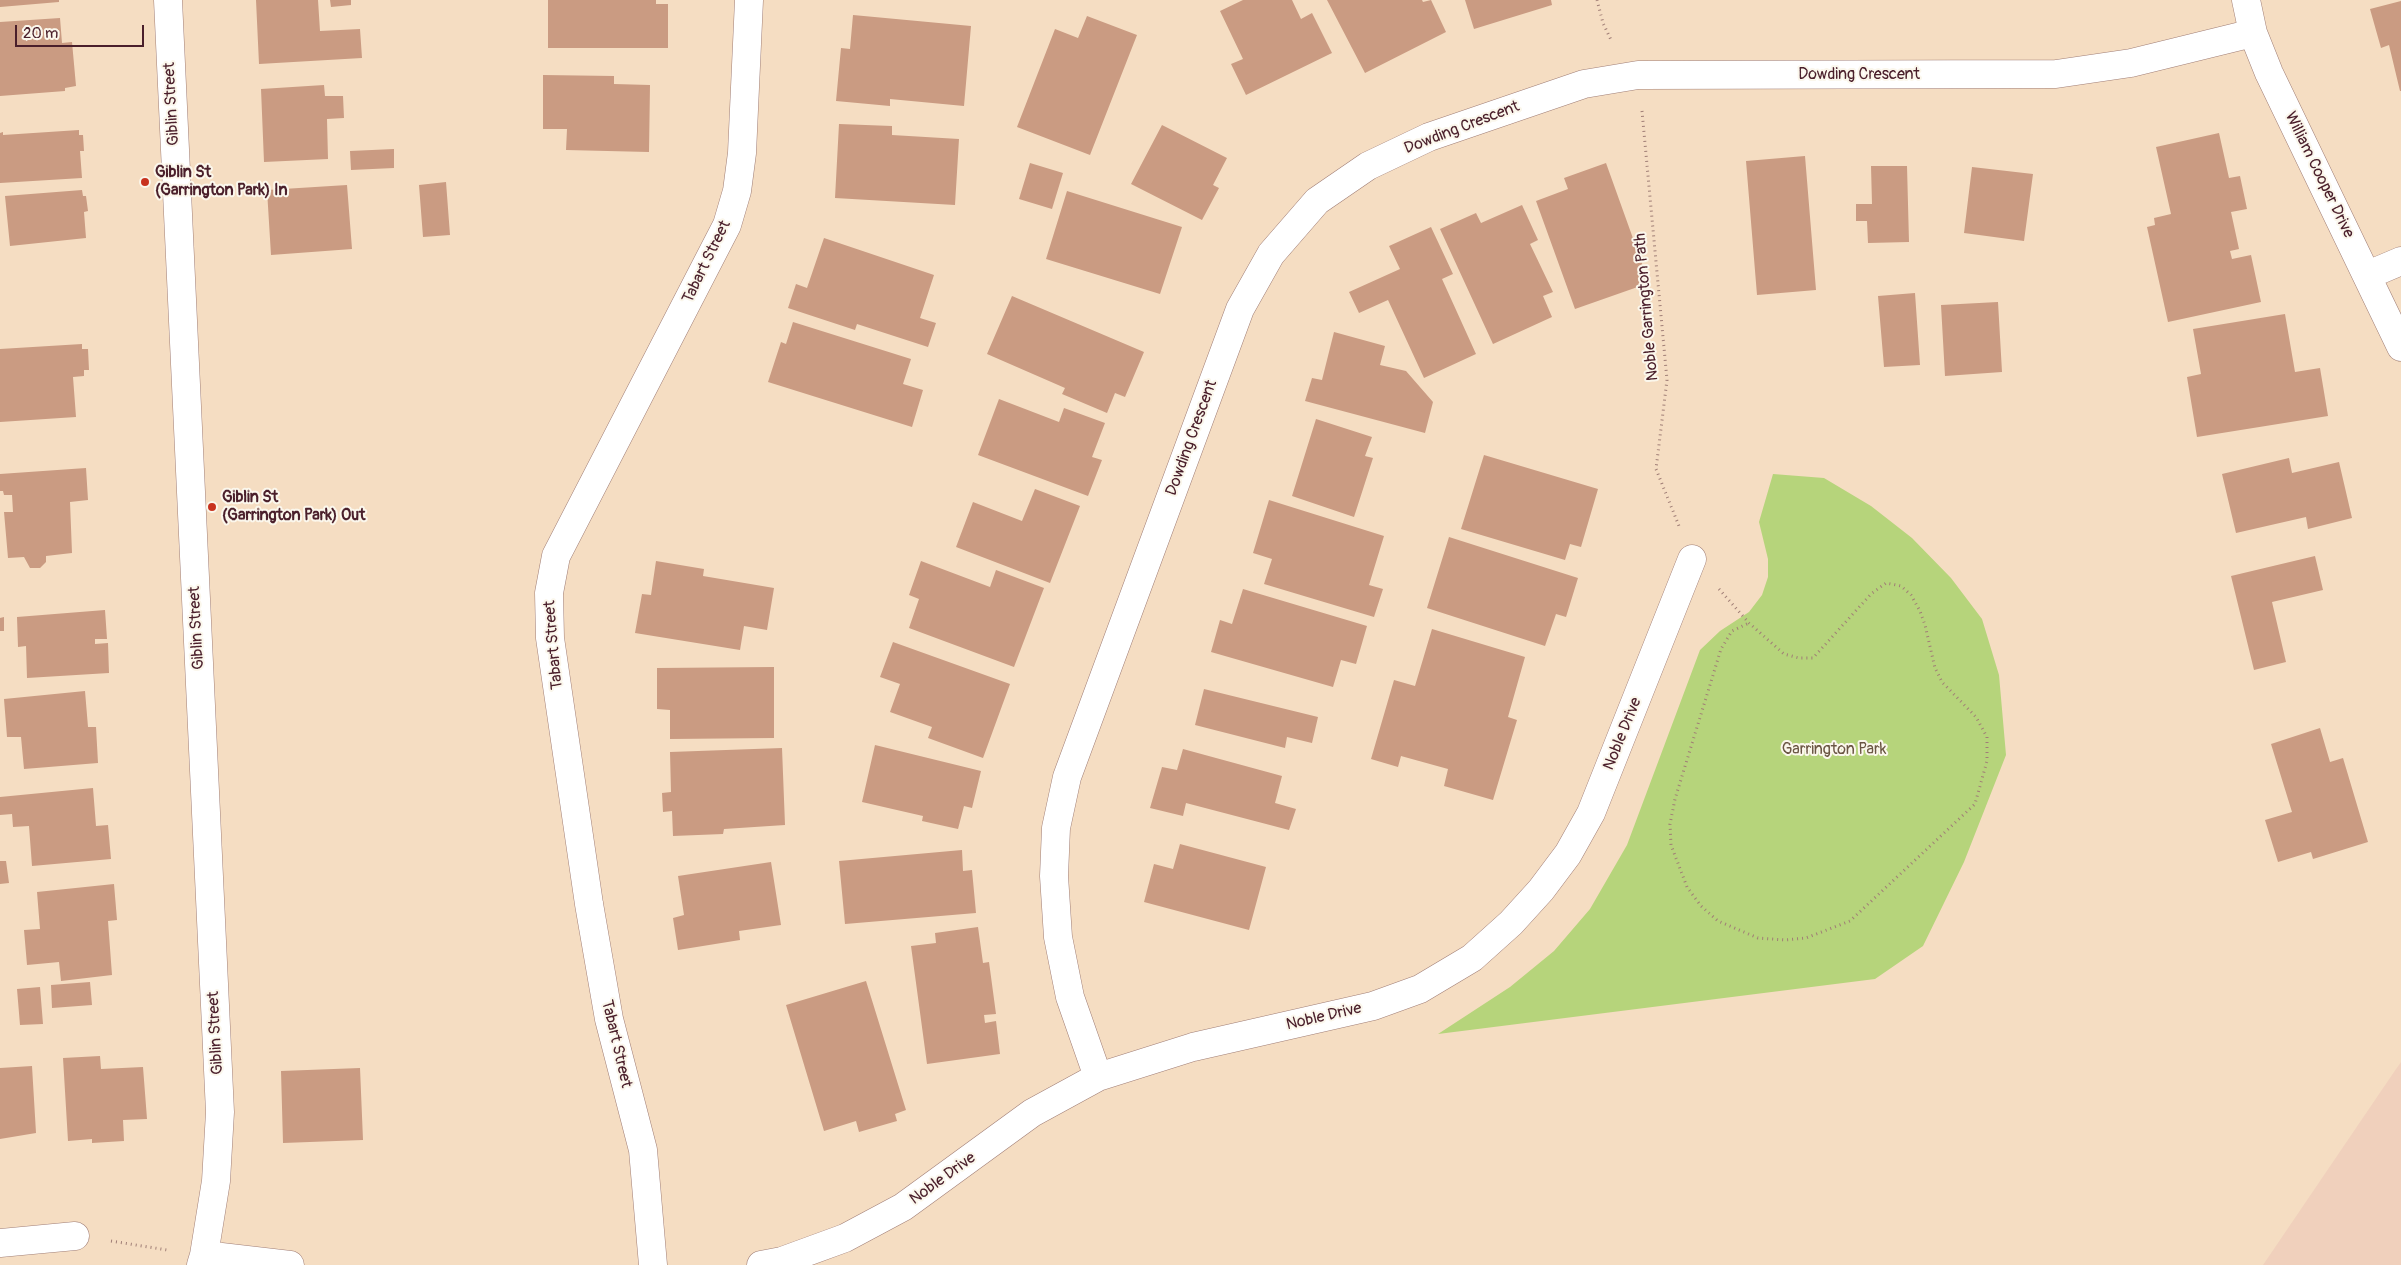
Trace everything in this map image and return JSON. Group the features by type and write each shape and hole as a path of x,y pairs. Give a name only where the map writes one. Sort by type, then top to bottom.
{"street":[{"name":"Giblin Street","path":"168,0 220,1112 216,1181 203,1260"},
{"name":"Tabart Street","path":"653,1265 643,1150 608,1019 589,904 550,638 549,593 556,556 727,225 737,192 742,153 749,0"},
{"name":"William Cooper Drive","path":"2246,0 2253,33 2269,73 2368,275 2401,347"},
{"name":"Dowding Crescent","path":"1098,1077 1070,998 1058,937 1054,876 1056,828 1067,777 1240,309 1271,254 1317,201 1368,166 1429,137 1584,84 1638,75 2056,74 2131,63 2253,33"},
{"path":"2368,275 2401,261"},
{"name":"Noble Drive","path":"761,1265 782,1261 845,1238 903,1208 1032,1112 1098,1077 1193,1047 1373,1006 1420,988 1472,958 1511,923 1541,890 1568,854 1591,813 1692,559"},
{"path":"0,1243 76,1236"},
{"path":"203,1260 290,1265"}],"path":[{"name":"Noble Garrington Path","path":"1638,75 1667,380 1656,469 1692,559 1749,623 1784,654 1799,658 1813,658 1871,594 1886,583 1902,586 1911,595 1920,611 1935,668 1942,682 1976,717 1987,737 1987,761 1974,804 1850,921 1806,938 1785,940 1758,938 1718,920 1701,906 1688,887 1671,845 1670,824 1676,799 1722,649 1732,631 1749,623"},
{"path":"76,1236 203,1260"}],"shaded area":[{"path":"2401,1062 2401,1265 2263,1265 2394,1072"}],"green space":[{"name":"Garrington Park","path":"1773,474 1824,478 1871,506 1912,538 1951,578 1982,619 1999,675 2006,755 1964,862 1923,946 1875,979 1438,1034 1510,987 1554,951 1590,909 1627,845 1700,650 1720,631 1749,612 1762,595 1768,577 1768,559 1759,522"}],"building":[{"path":"0,0 59,0 59,2 0,7"},
{"path":"256,0 318,0 320,31 360,29 362,58 259,64"},
{"path":"330,0 351,0 351,5 331,7"},
{"path":"548,0 656,0 656,4 668,4 668,48 548,48"},
{"path":"1243,0 1292,0 1301,19 1312,13 1332,53 1246,95 1231,64 1243,59 1220,11"},
{"path":"1327,0 1422,0 1423,2 1431,0 1446,32 1365,73"},
{"path":"1465,0 1551,0 1552,5 1474,29"},
{"path":"2401,1 2400,91 2389,45 2381,48 2370,9"},
{"path":"853,15 971,26 964,106 890,99 890,106 836,101 841,48 850,49"},
{"path":"1087,16 1137,35 1090,155 1017,127 1055,29 1078,38"},
{"path":"60,18 62,43 72,42 76,86 65,88 65,91 0,96 0,22"},
{"path":"543,75 614,76 614,84 650,85 649,152 566,150 567,129 543,129"},
{"path":"324,85 325,96 343,96 344,118 327,119 328,159 264,162 261,89"},
{"path":"839,124 892,126 892,135 959,139 955,205 835,198"},
{"path":"1162,125 1227,158 1213,185 1219,188 1202,220 1131,184"},
{"path":"79,130 79,135 83,135 84,151 80,151 82,178 0,183 0,133 3,132 3,135"},
{"path":"2219,133 2229,178 2240,176 2247,209 2231,212 2239,249 2230,251 2232,259 2251,255 2261,302 2168,322 2147,227 2155,225 2154,218 2171,214 2156,147"},
{"path":"394,149 394,168 351,170 350,151"},
{"path":"1805,156 1816,290 1757,295 1746,161"},
{"path":"1030,163 1063,173 1052,209 1019,199"},
{"path":"1606,163 1649,283 1575,309 1536,201 1568,189 1564,178"},
{"path":"1871,166 1907,166 1909,242 1868,243 1867,221 1856,221 1856,204 1872,204"},
{"path":"1972,167 2033,174 2024,241 1964,233"},
{"path":"446,182 450,235 423,237 419,185"},
{"path":"347,185 352,249 271,255 267,190"},
{"path":"82,190 83,196 86,196 88,211 84,212 86,238 10,246 5,196"},
{"path":"1067,191 1182,227 1160,294 1046,259"},
{"path":"1522,205 1538,240 1530,244 1553,292 1543,296 1552,317 1493,344 1440,229 1476,213 1481,223"},
{"path":"1431,227 1453,274 1442,279 1476,354 1424,378 1388,300 1359,313 1349,292 1400,269 1389,246"},
{"path":"824,238 934,275 920,318 936,323 928,347 857,324 855,330 788,308 796,284 807,288"},
{"path":"1915,293 1920,365 1884,367 1878,296"},
{"path":"1012,296 1144,352 1125,397 1115,393 1107,413 1062,394 1065,388 987,354"},
{"path":"1998,302 2002,372 1945,376 1941,305"},
{"path":"2285,314 2295,372 2320,368 2328,416 2197,437 2187,377 2201,374 2193,329"},
{"path":"793,322 911,359 903,384 923,390 912,427 768,382 781,342 786,344"},
{"path":"1334,332 1385,346 1380,365 1406,371 1433,402 1425,433 1305,401 1312,378 1322,380"},
{"path":"82,344 82,349 88,349 89,370 84,370 84,376 73,377 76,417 0,422 0,349"},
{"path":"999,399 1059,422 1064,408 1105,423 1092,457 1102,460 1088,496 978,455"},
{"path":"1316,419 1372,437 1365,456 1373,458 1354,517 1292,496"},
{"path":"1484,455 1598,489 1581,547 1570,544 1565,560 1461,529"},
{"path":"2289,458 2292,473 2339,462 2352,518 2308,529 2306,517 2236,533 2222,474"},
{"path":"86,468 88,500 70,502 72,553 46,556 46,562 40,568 30,568 24,557 8,558 4,512 13,512 12,495 4,495 3,491 0,491 0,474"},
{"path":"1035,489 1080,506 1050,583 956,547 973,502 1022,521"},
{"path":"1269,500 1384,536 1369,585 1383,589 1374,617 1264,584 1272,559 1253,553"},
{"path":"1449,537 1578,578 1566,617 1556,614 1545,646 1427,608"},
{"path":"2315,556 2323,590 2272,602 2286,662 2254,670 2231,576"},
{"path":"656,561 704,569 703,576 774,588 767,630 744,626 740,650 635,633 642,594 651,595"},
{"path":"921,561 990,587 996,570 1044,588 1014,667 909,628 919,599 909,595"},
{"path":"1243,589 1367,626 1356,664 1341,660 1333,687 1211,652 1220,620 1232,624"},
{"path":"105,610 107,639 95,639 95,644 108,643 109,673 27,678 26,646 18,647 17,617"},
{"path":"4,617 4,631 0,631 0,618"},
{"path":"1432,629 1525,657 1508,717 1517,720 1493,800 1444,786 1448,769 1401,756 1398,767 1371,759 1394,680 1415,686"},
{"path":"893,642 1010,684 983,758 928,738 932,727 890,712 900,684 880,677"},
{"path":"774,667 774,738 670,739 670,710 657,709 657,668"},
{"path":"1204,689 1318,717 1312,743 1287,737 1285,748 1195,725"},
{"path":"85,691 88,727 96,727 98,763 24,769 21,737 7,737 4,699"},
{"path":"2320,728 2330,762 2343,758 2368,842 2313,859 2311,852 2278,862 2265,820 2292,812 2271,744"},
{"path":"875,745 981,771 972,808 964,806 958,829 922,821 923,816 862,802"},
{"path":"782,748 785,825 724,829 723,834 673,836 672,811 663,812 662,793 671,792 670,752"},
{"path":"1183,749 1282,776 1275,803 1296,809 1289,830 1186,803 1183,816 1150,808 1162,767 1177,770"},
{"path":"93,788 96,826 108,825 111,859 32,866 29,826 13,827 12,814 0,815 0,797"},
{"path":"1180,844 1266,867 1249,930 1144,902 1154,864 1173,869"},
{"path":"962,850 963,871 972,870 976,913 845,924 839,861"},
{"path":"0,861 6,861 9,883 0,884"},
{"path":"771,862 781,925 739,931 740,940 678,950 673,918 684,915 678,876"},
{"path":"114,884 117,920 108,921 112,975 61,981 59,962 27,965 24,930 40,929 37,892"},
{"path":"978,927 983,963 989,962 996,1014 984,1015 985,1023 996,1021 1000,1054 927,1064 911,946 936,943 935,933"},
{"path":"866,981 906,1110 895,1114 897,1121 859,1132 856,1121 824,1131 786,1005"},
{"path":"90,982 92,1005 52,1008 51,985"},
{"path":"40,987 43,1024 20,1025 17,989"},
{"path":"100,1056 101,1069 143,1067 147,1119 123,1120 124,1141 92,1143 92,1139 68,1141 63,1058"},
{"path":"32,1066 36,1133 0,1139 0,1068"},
{"path":"360,1068 363,1140 283,1143 281,1071"}],"place":[{"name":"Giblin St (Garrington Park) In","path":"145,182"},
{"name":"Giblin St (Garrington Park) Out","path":"212,507"}]}
